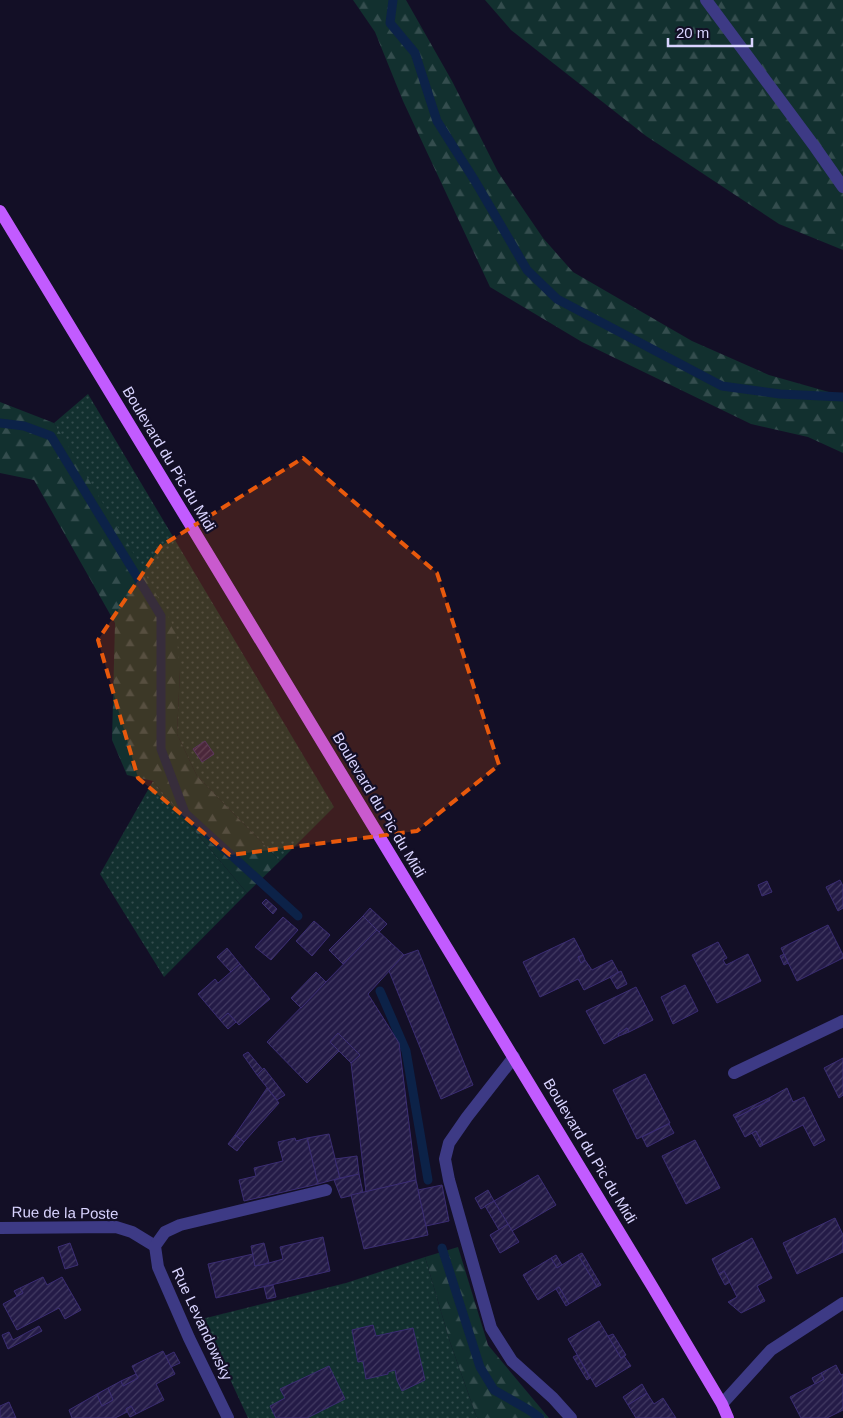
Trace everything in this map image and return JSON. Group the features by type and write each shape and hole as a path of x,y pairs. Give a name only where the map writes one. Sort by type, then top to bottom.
{"main road":[{"name":"Boulevard du Pic du Midi","path":"0,211 514,1057 722,1404 728,1418"}],"street":[{"path":"706,0 843,187"},
{"path":"734,1073 843,1021"},
{"path":"514,1057 467,1117 450,1143 445,1159 449,1180 491,1328 512,1361 553,1398 571,1418"},
{"path":"155,1246 165,1232 180,1224 326,1190"},
{"name":"Rue de la Poste","path":"0,1228 116,1227 132,1232 155,1246"},
{"name":"Rue Levandowsky","path":"155,1246 158,1267 189,1338 228,1418"},
{"path":"722,1404 770,1350 843,1303"}],"highlighted area":[{"path":"303,458 437,573 499,765 417,831 230,855 138,778 98,640 161,546"}],"green space":[{"path":"353,0 406,0 452,81 498,172 543,238 573,272 692,341 769,375 843,396 843,453 808,437 751,424 582,342 490,287 403,101 375,32"},
{"path":"485,0 843,0 843,250 779,224 646,136 511,30"},
{"path":"88,394 334,807 280,861 197,776 177,734 180,670 54,423"},
{"path":"0,402 54,423 136,557 176,631 180,670 177,734 197,776 280,861 247,893 153,781 127,775 112,740 115,623 34,480 0,473"},
{"path":"153,781 247,893 164,977 100,874"},
{"path":"458,1247 488,1345 549,1418 477,1418 450,1342 425,1257"},
{"path":"425,1257 450,1342 477,1418 248,1418 202,1319 346,1283"}],"building":[{"path":"205,741 214,754 202,762 193,749"},
{"path":"840,880 843,886 843,908 838,911 826,887"},
{"path":"767,881 772,892 762,896 758,885"},
{"path":"266,899 277,909 273,914 262,903"},
{"path":"370,908 387,924 379,932 363,916"},
{"path":"363,916 377,930 343,964 329,950"},
{"path":"283,917 298,930 271,960 255,947"},
{"path":"314,921 330,935 312,956 296,941"},
{"path":"828,925 843,958 797,981 781,948"},
{"path":"377,930 404,955 368,994 399,1043 416,1180 366,1192 351,1063 360,1055 338,1033 330,1042 339,1051 307,1083 267,1042"},
{"path":"574,938 583,955 578,957 581,963 585,960 592,970 612,960 619,973 584,990 578,979 540,997 523,962"},
{"path":"718,942 727,958 723,960 726,965 748,954 761,981 717,1003 692,955"},
{"path":"227,948 240,964 231,972 217,957"},
{"path":"418,950 473,1085 441,1099 389,971 404,955"},
{"path":"784,954 788,963 784,965 780,956"},
{"path":"583,955 585,960 581,963 578,957"},
{"path":"240,964 270,999 239,1025 228,1013 220,1020 198,994 215,979 218,983"},
{"path":"621,971 627,984 617,989 610,977"},
{"path":"316,972 326,982 301,1008 291,998"},
{"path":"685,985 698,1011 673,1024 661,997"},
{"path":"636,987 653,1020 629,1032 627,1028 618,1034 619,1036 604,1044 586,1011"},
{"path":"228,1013 236,1022 228,1029 220,1020"},
{"path":"627,1028 629,1032 619,1036 618,1034"},
{"path":"338,1033 360,1055 351,1063 330,1042"},
{"path":"248,1052 263,1070 257,1075 243,1055"},
{"path":"843,1058 843,1095 839,1098 824,1068"},
{"path":"264,1068 285,1095 277,1100 257,1075"},
{"path":"645,1074 670,1123 637,1139 613,1090"},
{"path":"267,1088 279,1103 244,1142 235,1135"},
{"path":"787,1088 793,1102 804,1097 825,1140 814,1146 803,1125 763,1145 756,1131 745,1137 735,1118 770,1100 769,1098"},
{"path":"769,1098 770,1100 735,1118 733,1115"},
{"path":"669,1124 674,1133 647,1147 642,1137"},
{"path":"756,1131 763,1145 760,1147 752,1133"},
{"path":"329,1134 340,1178 318,1184 307,1138"},
{"path":"235,1135 244,1142 237,1151 228,1144"},
{"path":"295,1138 296,1141 307,1138 318,1184 244,1201 239,1180 256,1176 254,1168 283,1161 278,1142"},
{"path":"695,1140 720,1188 686,1204 662,1156"},
{"path":"357,1156 359,1174 340,1178 335,1159"},
{"path":"359,1174 363,1193 341,1198 334,1180"},
{"path":"538,1175 556,1205 512,1231 494,1201"},
{"path":"416,1180 428,1235 364,1249 351,1195"},
{"path":"442,1185 449,1221 426,1226 418,1190"},
{"path":"488,1190 494,1201 481,1209 475,1198"},
{"path":"494,1201 508,1224 499,1230 485,1206"},
{"path":"835,1218 843,1235 843,1252 797,1274 783,1243"},
{"path":"508,1224 519,1242 500,1253 490,1235"},
{"path":"323,1237 330,1271 216,1298 208,1264 253,1254 255,1266 269,1263 283,1259 280,1247"},
{"path":"752,1238 772,1278 757,1286 765,1301 741,1313 728,1302 737,1297 724,1271 719,1274 712,1259"},
{"path":"70,1243 78,1265 65,1269 58,1247"},
{"path":"264,1243 269,1263 255,1266 251,1246"},
{"path":"582,1253 601,1285 597,1287 578,1255"},
{"path":"556,1255 562,1265 557,1268 551,1258"},
{"path":"578,1255 597,1287 569,1304 559,1287 538,1300 523,1275 551,1258 557,1268"},
{"path":"724,1271 730,1282 725,1285 719,1274"},
{"path":"43,1277 47,1285 62,1277 81,1310 65,1319 59,1308 17,1330 3,1304 23,1293 20,1288"},
{"path":"273,1285 276,1297 267,1299 264,1287"},
{"path":"559,1287 569,1304 566,1306 556,1289"},
{"path":"20,1288 23,1293 17,1296 14,1291"},
{"path":"599,1321 621,1358 624,1356 631,1366 596,1387 568,1339"},
{"path":"373,1325 376,1336 413,1328 425,1380 402,1391 395,1370 388,1372 388,1374 366,1379 363,1361 358,1362 352,1330"},
{"path":"39,1326 42,1331 8,1349 2,1335 9,1332 13,1340"},
{"path":"613,1334 626,1355 621,1358 608,1336"},
{"path":"163,1351 175,1374 156,1384 164,1400 136,1414 131,1406 126,1409 127,1412 115,1418 72,1418 69,1410 97,1394 102,1406 113,1400 108,1388 121,1381 123,1386 138,1378 132,1366"},
{"path":"174,1352 180,1363 171,1367 166,1356"},
{"path":"577,1355 590,1378 587,1380 573,1357"},
{"path":"836,1365 841,1375 843,1374 843,1410 827,1418 801,1418 790,1397 824,1379 821,1373"},
{"path":"329,1366 345,1399 307,1418 276,1418 270,1406 285,1398 280,1389"},
{"path":"821,1373 824,1379 815,1384 812,1378"},
{"path":"136,1374 138,1378 123,1386 121,1381"},
{"path":"642,1384 647,1393 628,1405 623,1397"},
{"path":"108,1388 113,1400 102,1406 97,1394"},
{"path":"647,1393 654,1404 663,1398 676,1418 636,1418 628,1405"},
{"path":"9,1402 16,1418 0,1418 0,1406"},
{"path":"131,1406 136,1414 130,1417 126,1409"}],"waterway":[{"path":"393,0 390,23 415,53 437,121 475,181 527,270 557,299 722,386 780,394 843,397"},
{"path":"0,423 24,426 51,436 161,616 161,749 185,813 298,916"},
{"path":"380,991 406,1051 428,1180"},
{"path":"442,1248 480,1367 494,1390 540,1418"}]}
